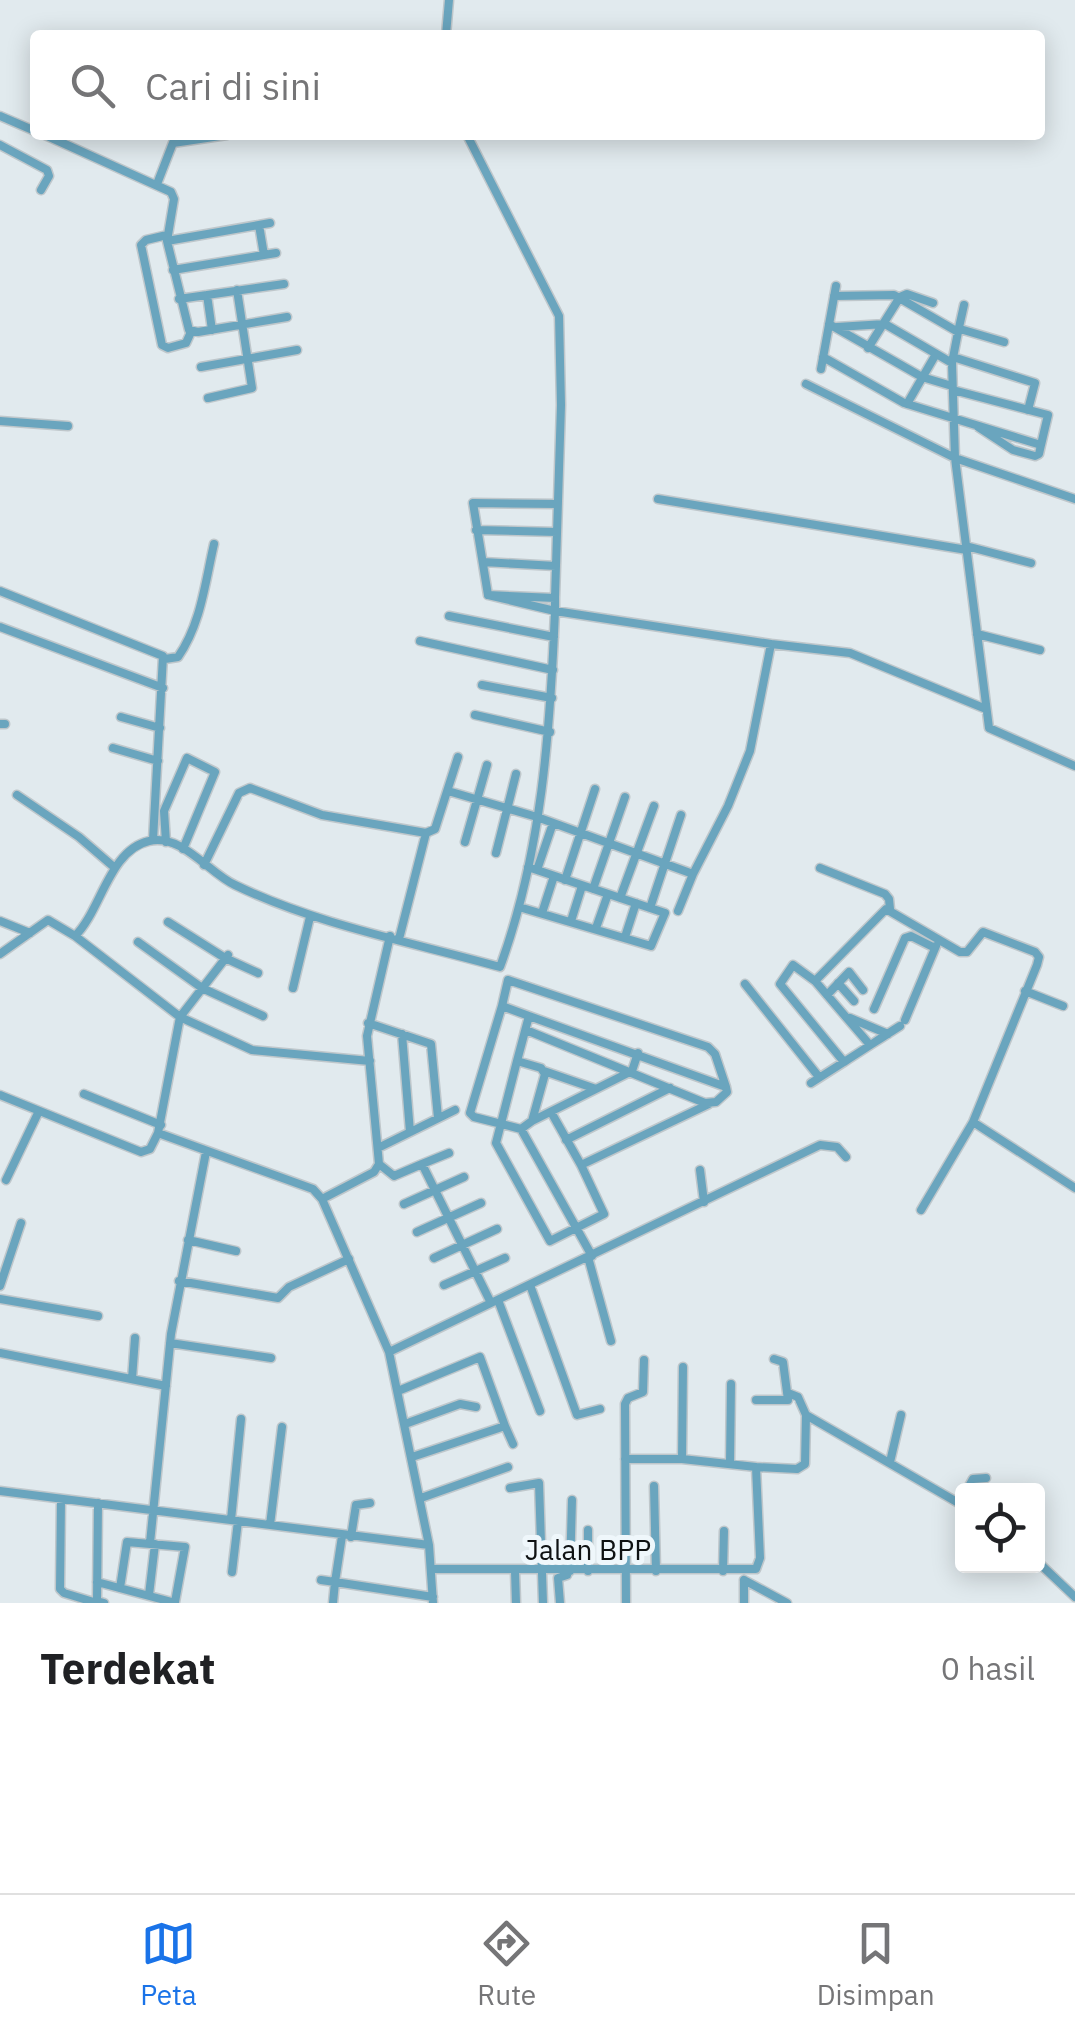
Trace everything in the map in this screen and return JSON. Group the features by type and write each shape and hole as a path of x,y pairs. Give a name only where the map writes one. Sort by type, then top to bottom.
{"street":[{"path":"446,30 449,0"},
{"path":"0,117 30,129"},
{"path":"60,140 173,195 167,238 178,299 191,332"},
{"path":"156,184 174,140"},
{"path":"470,140 560,316 552,698 532,869"},
{"path":"0,145 47,170 49,176 41,190"},
{"path":"191,332 186,343 168,348 162,344 141,245 146,240 270,223"},
{"path":"259,225 264,255"},
{"path":"173,270 276,253"},
{"path":"178,299 284,284"},
{"path":"208,398 252,388 237,290"},
{"path":"820,369 832,326 835,291 900,297 959,330 1004,342"},
{"path":"931,316 935,292"},
{"path":"868,348 900,297 907,294 933,303"},
{"path":"207,295 212,330"},
{"path":"964,305 953,360 955,458 989,728 1075,766"},
{"path":"191,332 288,317"},
{"path":"832,326 882,324 936,354 1035,382 1028,410"},
{"path":"823,356 906,404 978,427 1013,450 1039,454 1048,417 922,377 832,326"},
{"path":"201,366 297,350"},
{"path":"906,404 936,354"},
{"path":"806,384 955,458 1075,500"},
{"path":"0,420 68,426"},
{"path":"658,500 966,548 1031,564"},
{"path":"488,594 471,506 477,502 558,504"},
{"path":"476,530 557,532"},
{"path":"165,659 178,658 187,644 200,610 214,544"},
{"path":"483,562 556,566"},
{"path":"0,591 129,640 165,659 154,840"},
{"path":"488,594 555,598"},
{"path":"488,594 555,610 850,653 986,709"},
{"path":"449,616 554,637"},
{"path":"0,627 163,688"},
{"path":"977,634 1040,650"},
{"path":"420,641 553,670"},
{"path":"678,910 743,770 771,644"},
{"path":"482,685 552,698"},
{"path":"475,715 550,732"},
{"path":"121,717 160,728"},
{"path":"113,748 158,761"},
{"path":"204,865 240,794 250,788 322,816 426,832 435,828 458,757"},
{"path":"166,842 164,811 187,758 214,772 183,849"},
{"path":"464,842 486,765"},
{"path":"496,853 516,774"},
{"path":"565,880 595,789"},
{"path":"448,791 538,817 694,874"},
{"path":"16,795 79,837 116,868"},
{"path":"593,889 626,798"},
{"path":"620,898 654,806"},
{"path":"650,908 681,814"},
{"path":"75,936 88,924 116,868 139,846 154,840 183,849 218,877 310,917 500,967 532,869 553,823"},
{"path":"322,1199 374,1172 378,1164 368,1023 426,832"},
{"path":"820,868 885,894 890,899 890,909"},
{"path":"532,869 665,913 648,956"},
{"path":"542,913 554,876"},
{"path":"570,920 582,886"},
{"path":"596,928 608,894"},
{"path":"625,937 636,904"},
{"path":"519,906 652,946"},
{"path":"890,909 937,944"},
{"path":"815,980 879,912 890,909"},
{"path":"293,988 310,917"},
{"path":"0,954 48,920 180,1016 257,1052 370,1061"},
{"path":"0,921 30,932"},
{"path":"168,922 258,974"},
{"path":"874,1009 904,938 911,936 967,952 978,935 986,932 1035,952 1038,960 973,1122 921,1210"},
{"path":"138,942 202,988 262,1016"},
{"path":"744,984 815,1080 902,1023 937,944"},
{"path":"0,1095 141,1152 150,1149 159,1129 180,1016 226,957"},
{"path":"844,1062 776,987 793,965 815,980 870,1045"},
{"path":"827,995 849,972 863,990"},
{"path":"580,1165 722,1098 726,1087 715,1054 708,1047 512,980 507,983 470,1109 474,1117 521,1129 590,1256 611,1341"},
{"path":"838,983 854,1001"},
{"path":"1025,991 1063,1006"},
{"path":"502,1006 726,1087"},
{"path":"529,1016 496,1139 548,1238 554,1241 604,1212 551,1112"},
{"path":"846,1016 888,1034"},
{"path":"368,1023 432,1047 438,1118"},
{"path":"526,1030 709,1104"},
{"path":"402,1034 410,1132"},
{"path":"521,1129 632,1071 638,1053"},
{"path":"517,1061 596,1089"},
{"path":"532,1121 544,1071"},
{"path":"566,1140 671,1088"},
{"path":"84,1094 206,1152 313,1188 322,1199 389,1352 429,1545 433,1600 320,1580"},
{"path":"378,1148 456,1110"},
{"path":"6,1180 39,1111"},
{"path":"973,1122 1075,1188"},
{"path":"389,1352 820,1145 837,1147 846,1157"},
{"path":"149,1595 170,1343 206,1152"},
{"path":"378,1164 394,1176 448,1153"},
{"path":"422,1164 494,1302 540,1411"},
{"path":"700,1170 704,1202"},
{"path":"404,1204 464,1177"},
{"path":"418,1232 481,1203"},
{"path":"0,1286 21,1223"},
{"path":"434,1258 496,1229"},
{"path":"188,1240 236,1251"},
{"path":"444,1284 506,1258"},
{"path":"179,1281 278,1298 289,1287 349,1259"},
{"path":"530,1285 577,1416 600,1409"},
{"path":"0,1299 98,1316"},
{"path":"132,1380 136,1338"},
{"path":"170,1343 271,1358"},
{"path":"0,1352 166,1386"},
{"path":"398,1391 480,1357 513,1444"},
{"path":"626,1603 625,1404 628,1398 643,1392 644,1360"},
{"path":"756,1400 786,1400 783,1362 774,1360"},
{"path":"682,1460 683,1367"},
{"path":"730,1464 731,1384"},
{"path":"625,1459 803,1468 806,1415 798,1397 788,1393"},
{"path":"405,1424 460,1404 476,1406"},
{"path":"806,1415 955,1499"},
{"path":"890,1462 901,1415"},
{"path":"232,1572 241,1419"},
{"path":"270,1525 282,1426"},
{"path":"412,1457 506,1426"},
{"path":"420,1498 508,1466"},
{"path":"744,1575 759,1564 756,1467"},
{"path":"971,1483 973,1479 986,1478"},
{"path":"510,1488 539,1483 543,1603"},
{"path":"654,1486 656,1571"},
{"path":"0,1491 429,1545"},
{"path":"61,1499 60,1588 64,1594 100,1602 98,1503"},
{"path":"570,1571 572,1500"},
{"path":"333,1603 356,1506 370,1503"},
{"path":"560,1603 558,1577 584,1571 588,1530"},
{"path":"724,1531 724,1571"},
{"path":"98,1582 120,1588 176,1601 184,1547 126,1542 120,1588"},
{"name":"Jalan BPP","path":"432,1569 724,1571 744,1575"},
{"path":"1045,1569 1075,1597"},
{"path":"515,1571 516,1603"},
{"path":"744,1575 744,1603"},
{"path":"744,1575 787,1603"}]}
